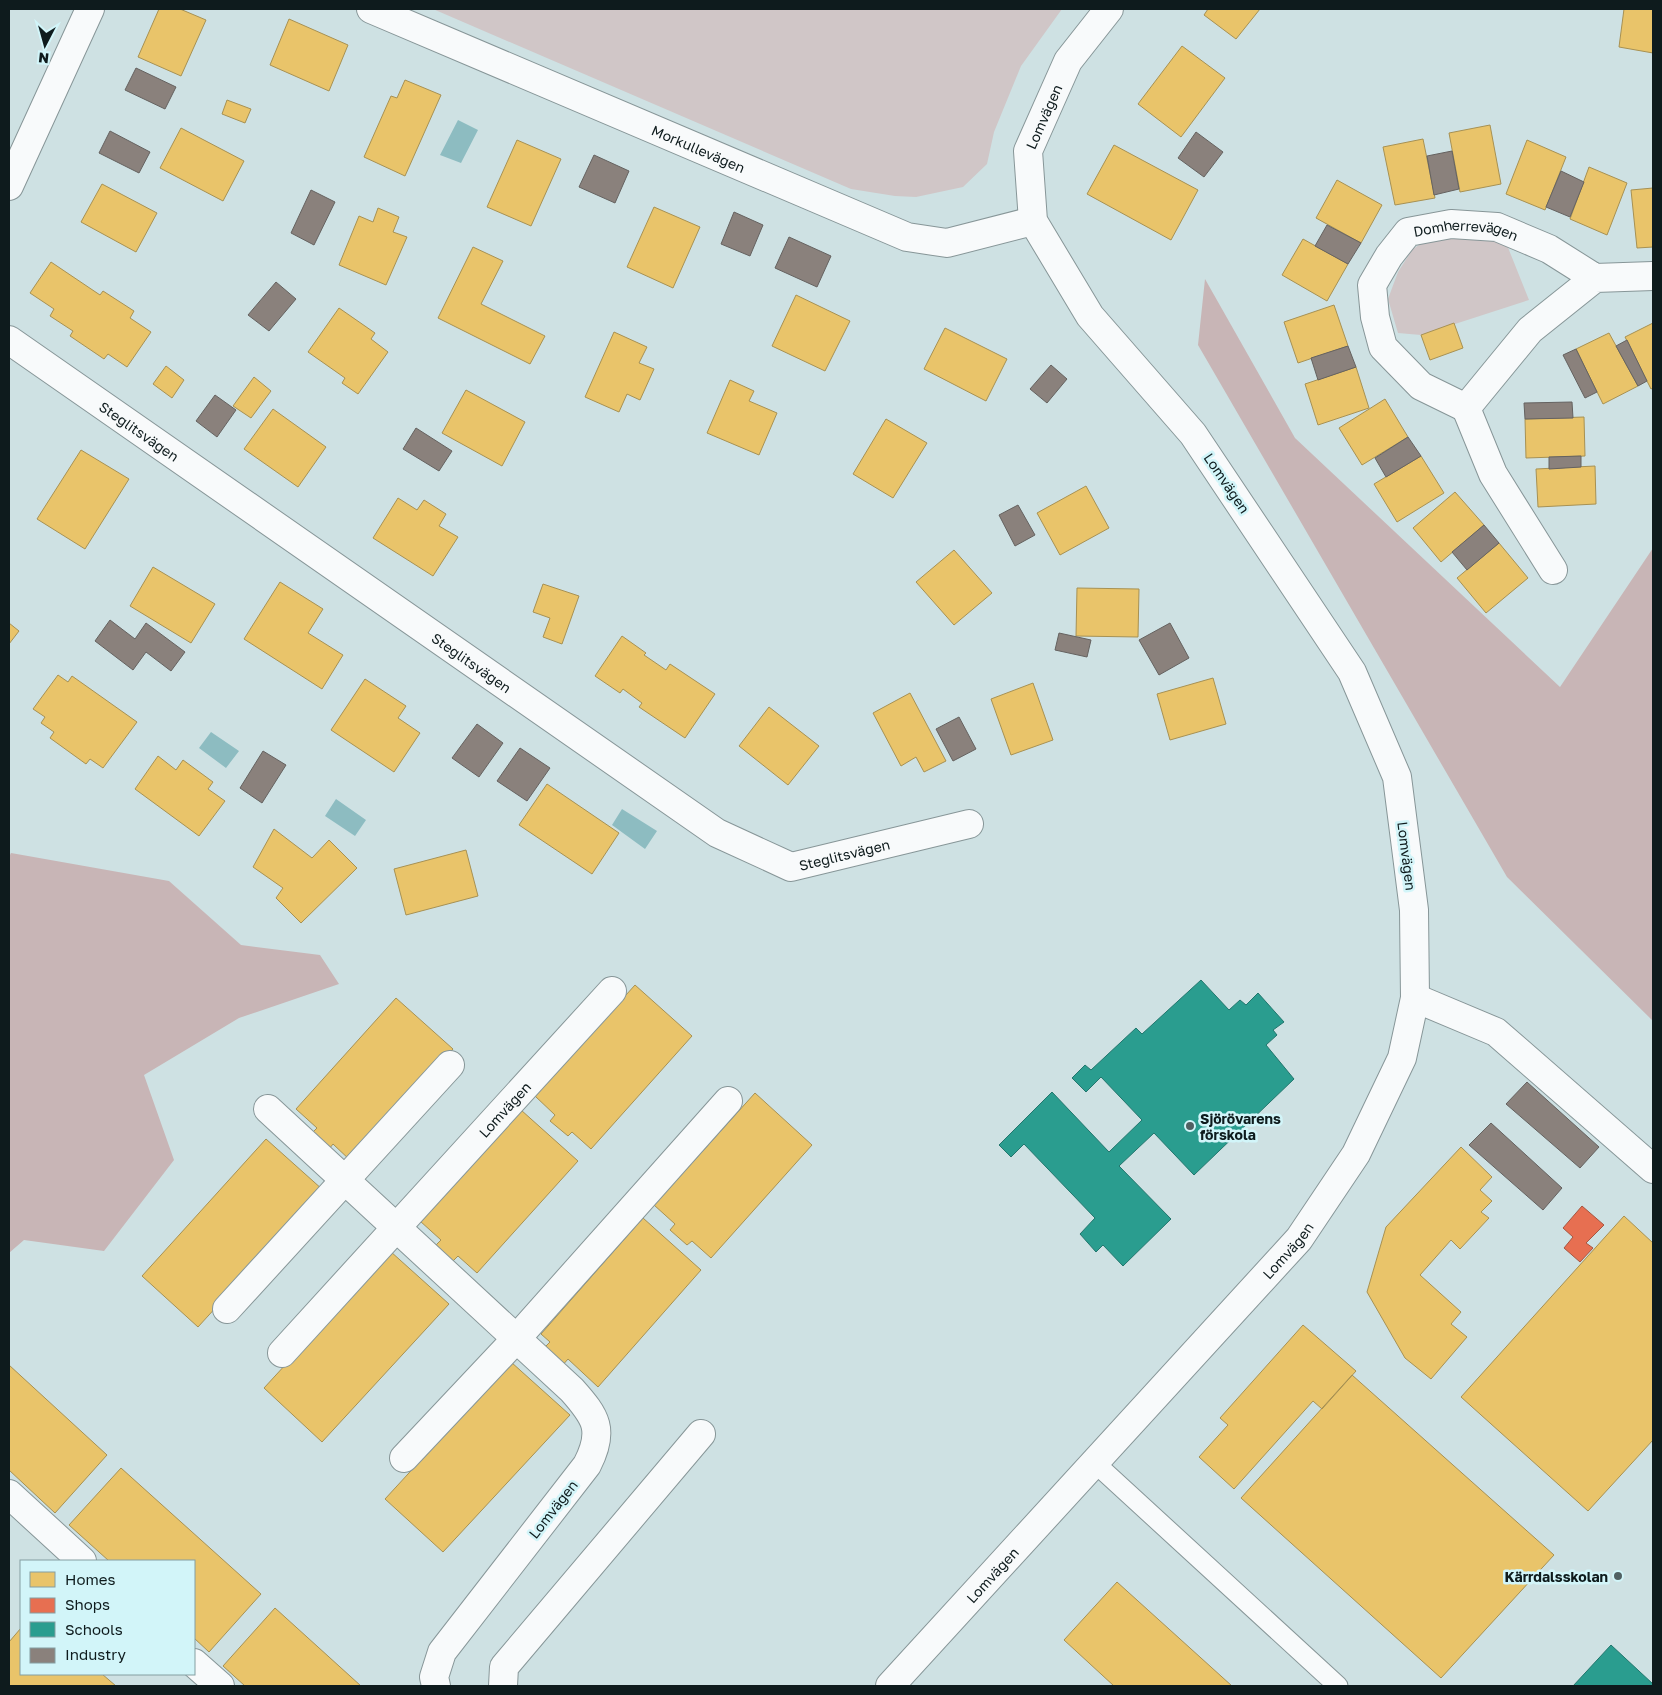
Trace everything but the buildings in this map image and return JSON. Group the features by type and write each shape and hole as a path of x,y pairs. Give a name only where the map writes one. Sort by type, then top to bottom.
{"street":[{"path":"9,186 90,9"},
{"name":"Morkullevägen","path":"371,9 907,236 947,243 1033,221"},
{"name":"Lomvägen","path":"890,1686 1298,1239 1360,1145 1402,1058 1415,998 1414,910 1397,777 1352,672 1193,434 1090,316 1033,221 1028,151 1068,61 1109,9"},
{"name":"Domherrevägen","path":"1466,408 1421,386 1384,347 1375,317 1372,285 1388,256 1408,232 1451,224 1497,227 1549,249 1595,278"},
{"path":"1553,570 1493,474 1466,408 1530,330 1595,278 1653,276"},
{"name":"Steglitsvägen","path":"9,340 716,833 790,867 969,824"},
{"name":"Lomvägen","path":"282,1353 612,991"},
{"path":"1415,998 1496,1032 1653,1169"},
{"path":"227,1309 450,1065"},
{"path":"404,1458 516,1339 728,1101"},
{"name":"Lomvägen","path":"268,1109 572,1390 589,1409 597,1425 597,1439 587,1465 442,1652 434,1678 436,1686"},
{"path":"503,1686 504,1667 701,1434"},
{"path":"9,1494 81,1560"},
{"path":"195,1664 220,1686"}],"lane":[{"path":"1095,1463 1338,1686"}],"shaded area":[{"path":"433,9 1062,9 1021,66 994,132 987,164 963,187 916,197 895,196 851,189"},
{"path":"1469,236 1505,240 1529,300 1421,335 1398,333 1388,299 1398,272 1412,250 1424,241"},
{"path":"1205,279 1295,438 1560,687 1653,548 1653,1021 1507,877 1198,345"},
{"path":"11,853 169,881 241,945 320,955 339,984 239,1018 144,1075 174,1160 104,1251 24,1240 9,1253 9,857"}],"water":[{"path":"458,120 478,130 461,163 440,155"},
{"path":"211,732 239,751 226,768 199,748"},
{"path":"336,799 366,820 355,836 325,816"},
{"path":"622,809 657,831 645,849 612,825"}],"place":[{"name":"Sjörövarens förskola","path":"1190,1126"},
{"name":"Kärrdalsskolan","path":"1618,1576"}]}
